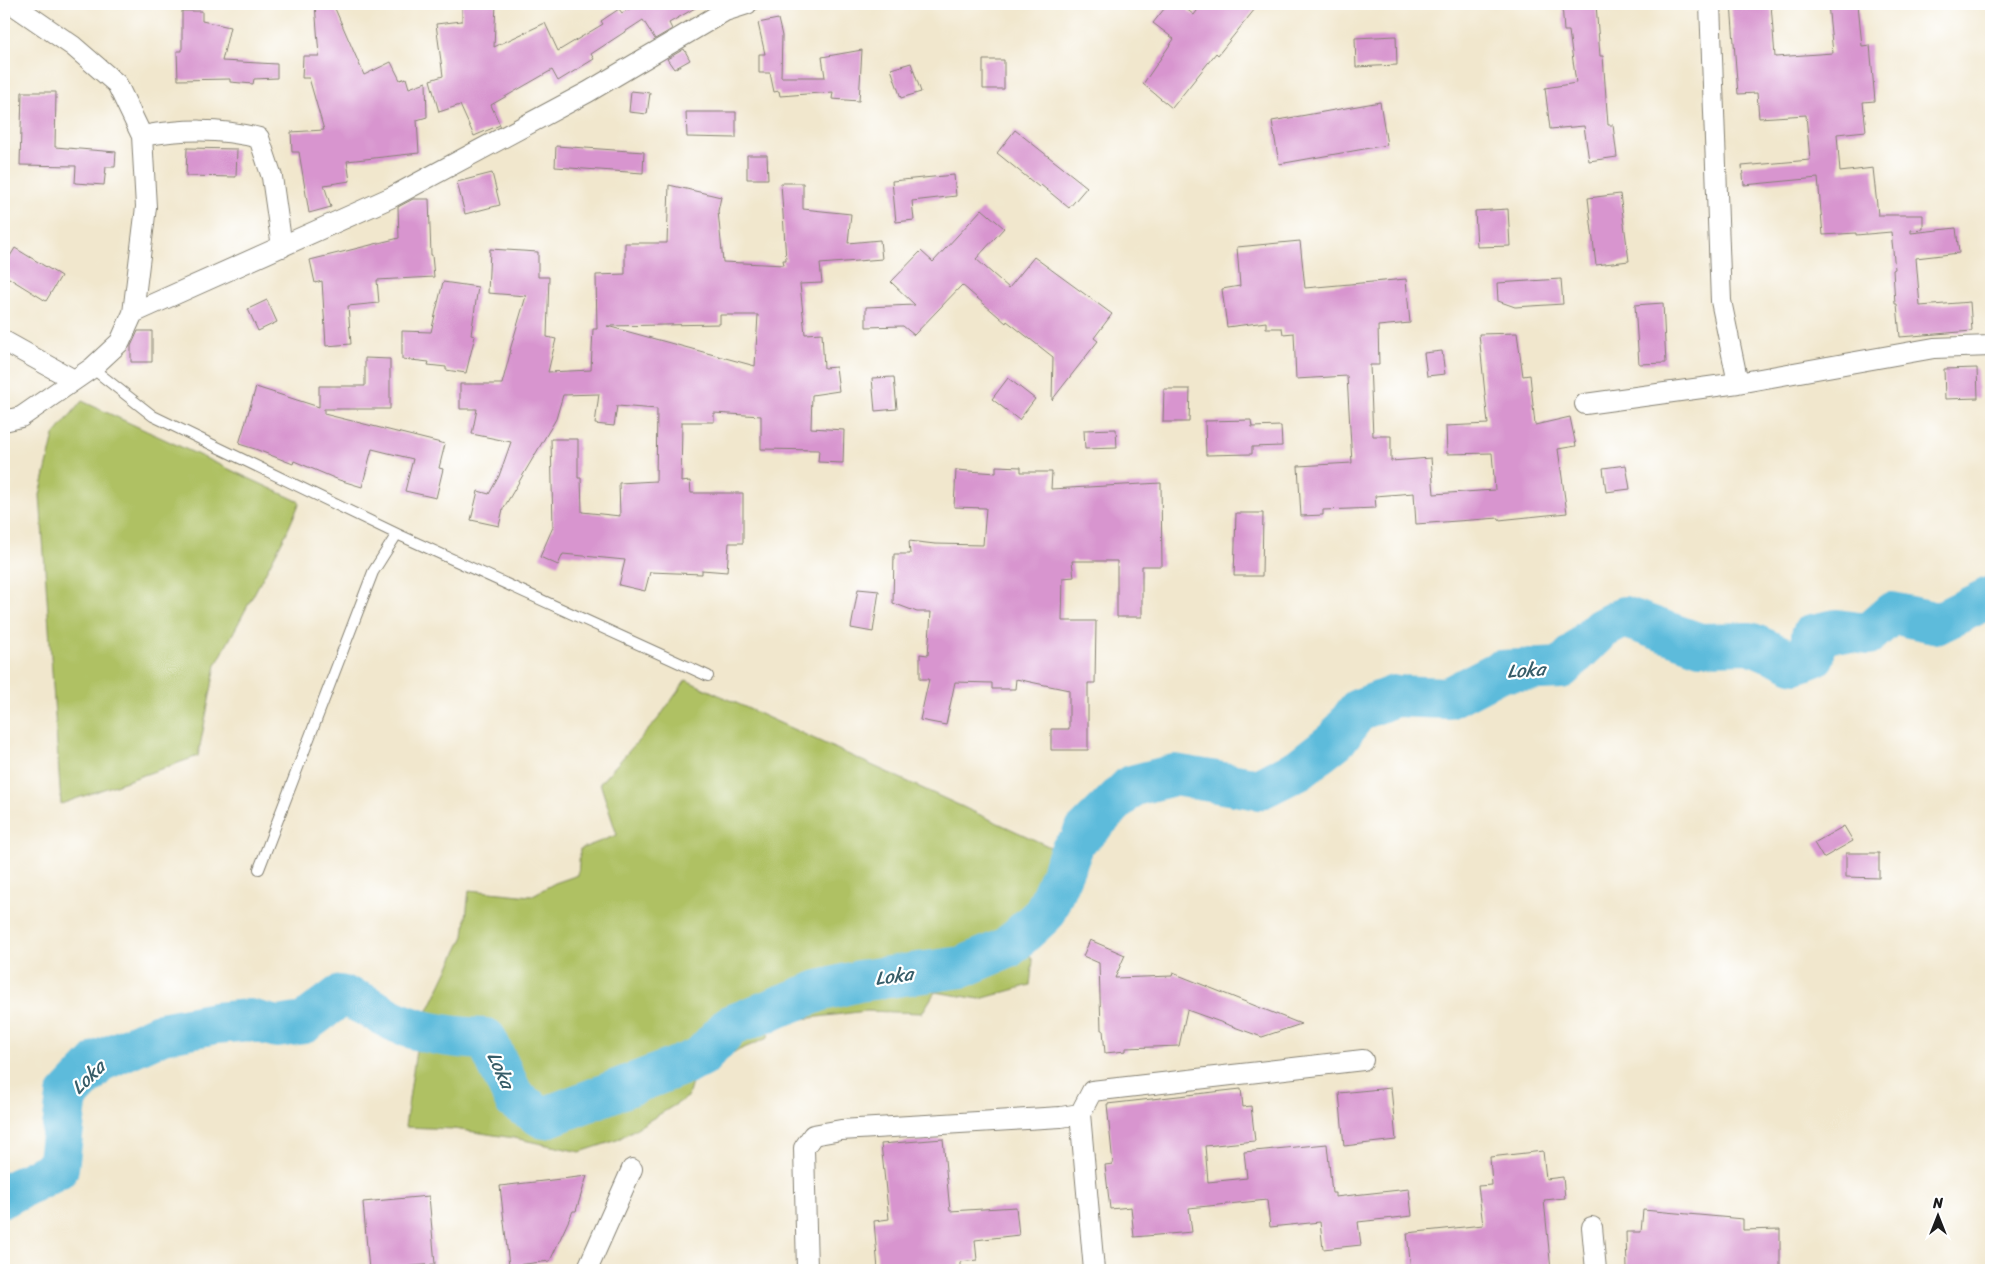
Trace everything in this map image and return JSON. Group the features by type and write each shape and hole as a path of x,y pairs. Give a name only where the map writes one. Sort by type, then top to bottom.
{"street":[{"path":"4,421 21,416 92,368 120,342 133,312 146,207 142,136 117,84 73,46 12,4"},
{"path":"133,312 392,197 588,92 725,11 747,4"},
{"path":"1710,4 1721,302 1738,383"},
{"path":"142,136 176,130 215,130 259,138 272,177 282,247"},
{"path":"4,341 74,380"},
{"path":"1585,404 1738,383 1934,348 1991,346"},
{"path":"1094,1270 1080,1114 1092,1091 1363,1060"},
{"path":"807,1270 804,1148 813,1134 840,1130 1061,1117 1080,1114"},
{"path":"587,1270 632,1169"},
{"path":"1592,1227 1596,1270"}],"lane":[{"path":"92,368 153,416 397,534 708,676"},
{"path":"260,869 373,572 397,534"}],"green space":[{"path":"82,401 300,502 286,534 216,665 198,756 61,804 40,495 54,435"},
{"path":"686,680 1059,851 1044,890 1020,935 1033,961 1030,985 980,999 935,992 922,1013 866,1011 770,1023 768,1038 696,1068 688,1097 617,1140 580,1152 514,1138 454,1129 405,1127 419,1029 464,936 469,890 531,896 555,883 578,875 580,849 617,835 600,783 658,719"}],"building":[{"path":"315,4 333,4 364,75 391,62 400,80 406,78 409,88 426,82 427,117 417,120 419,153 347,161 350,181 324,185 331,207 309,213 299,152 292,152 291,132 324,130 309,78 302,78 303,56 319,56"},
{"path":"462,4 496,4 494,47 545,23 558,51 603,24 601,21 619,9 622,13 638,4 702,4 669,23 672,29 655,39 643,20 591,54 594,59 558,81 552,70 491,105 500,125 474,136 460,105 439,112 430,80 443,76 436,24 462,21"},
{"path":"1168,4 1180,4 1194,15 1202,4 1259,4 1218,55 1216,53 1172,108 1143,84 1174,39 1153,23"},
{"path":"1562,4 1596,4 1600,56 1603,56 1608,125 1613,125 1617,157 1589,161 1584,126 1550,129 1545,88 1576,83 1569,31 1564,31"},
{"path":"1731,4 1771,4 1775,57 1833,53 1828,4 1858,4 1862,46 1870,45 1875,101 1863,102 1866,131 1837,134 1840,172 1873,168 1878,215 1923,215 1923,229 1911,230 1911,233 1956,228 1959,253 1916,258 1920,306 1970,302 1972,331 1900,337 1897,304 1895,304 1893,270 1895,269 1891,232 1823,235 1818,178 1744,185 1742,166 1810,160 1806,115 1759,118 1757,93 1738,94"},
{"path":"182,11 202,11 202,21 230,27 222,61 277,64 277,78 254,79 253,84 230,82 230,79 178,80 177,51 182,51"},
{"path":"778,19 782,36 781,77 825,77 822,57 862,50 859,101 832,99 833,92 780,96 779,91 774,92 770,73 759,73 759,54 765,54 758,23"},
{"path":"1396,36 1397,65 1356,67 1355,38"},
{"path":"684,49 690,60 674,69 667,59"},
{"path":"983,60 1004,60 1004,89 983,89"},
{"path":"911,63 921,92 901,98 891,69"},
{"path":"631,91 650,93 647,114 629,112"},
{"path":"22,92 56,92 55,147 116,152 115,167 106,167 104,185 75,183 76,166 20,165"},
{"path":"1380,102 1387,145 1279,164 1272,121"},
{"path":"686,112 736,112 736,138 687,137"},
{"path":"1015,130 1087,187 1069,208 1041,185 1039,187 997,153"},
{"path":"556,146 644,152 643,173 555,167"},
{"path":"187,148 237,149 236,177 186,176"},
{"path":"747,155 767,155 768,179 747,179"},
{"path":"492,173 500,205 465,214 457,182"},
{"path":"954,175 956,196 912,201 914,220 896,222 892,181"},
{"path":"781,183 803,183 803,209 851,214 848,243 880,240 882,259 820,264 822,283 800,284 805,334 822,333 824,368 836,367 839,391 812,395 811,428 844,430 843,463 818,462 819,450 761,449 761,416 714,413 714,422 682,422 681,482 690,481 691,493 743,493 743,543 729,543 727,572 702,570 702,574 650,572 645,591 619,585 625,560 563,554 558,565 540,557 553,527 551,439 578,439 578,478 581,478 582,512 620,516 619,483 656,481 657,409 617,406 614,426 595,424 599,394 563,395 556,419 503,509 499,526 471,520 478,491 489,494 499,476 511,442 472,434 477,409 460,409 460,384 502,384 526,296 488,293 490,249 538,252 538,277 549,277 547,337 556,339 548,372 591,370 593,329 597,329 596,275 625,274 625,243 667,243 669,185 721,197 718,211 723,262 784,265 783,260 786,260","holes":["720,315 758,315 755,366 607,326 720,324"]},
{"path":"1620,194 1629,261 1596,265 1588,198"},
{"path":"413,199 429,199 431,255 434,277 377,280 379,303 348,306 351,344 326,346 322,281 315,283 310,260 399,238 398,207"},
{"path":"982,209 1004,228 976,259 1009,288 1034,257 1112,314 1094,338 1098,341 1052,400 1053,357 1007,321 1006,323 962,285 914,335 903,326 866,327 866,307 915,305 891,282 921,251 933,262"},
{"path":"1508,209 1510,246 1477,247 1475,211"},
{"path":"1300,241 1305,288 1406,279 1410,323 1378,326 1379,365 1370,365 1373,436 1391,436 1391,461 1431,458 1434,494 1495,490 1492,453 1447,454 1446,426 1488,424 1479,334 1517,333 1523,376 1530,375 1535,425 1570,417 1576,446 1558,449 1567,513 1499,520 1499,518 1416,524 1414,493 1375,496 1376,508 1323,510 1323,515 1301,516 1298,466 1352,463 1347,376 1296,379 1294,333 1283,334 1282,328 1266,328 1266,322 1227,327 1222,289 1240,286 1237,247"},
{"path":"15,248 61,276 46,301 4,275 4,266"},
{"path":"1561,279 1563,304 1515,307 1498,301 1497,283"},
{"path":"443,282 478,287 471,335 475,336 466,373 446,370 446,367 428,365 429,362 402,359 402,331 431,332"},
{"path":"267,300 277,322 258,331 248,309"},
{"path":"1663,303 1666,363 1639,364 1635,305"},
{"path":"138,331 152,331 152,362 131,362 131,346"},
{"path":"1442,351 1445,374 1427,376 1424,353"},
{"path":"365,358 390,359 390,409 324,409 324,414 445,444 439,468 443,469 436,498 405,491 413,459 372,449 362,487 339,480 294,461 293,464 239,444 256,387 319,407 319,386 365,386"},
{"path":"1977,368 1978,398 1945,399 1944,369"},
{"path":"894,377 897,409 875,411 872,378"},
{"path":"1008,378 1035,399 1019,420 992,399"},
{"path":"1164,389 1190,389 1189,422 1163,422"},
{"path":"1251,420 1252,427 1281,426 1282,446 1252,447 1252,454 1206,455 1205,421"},
{"path":"1116,429 1117,448 1085,449 1084,430"},
{"path":"1626,465 1630,489 1606,492 1603,468"},
{"path":"996,466 1021,467 1021,472 1052,472 1051,489 1161,483 1162,566 1142,566 1142,617 1117,617 1117,561 1072,561 1074,577 1063,578 1062,621 1096,621 1095,683 1088,683 1088,750 1051,750 1051,729 1069,729 1069,690 1016,679 1015,689 992,689 992,683 955,682 946,725 920,720 929,679 920,679 920,654 928,655 931,612 917,612 893,603 894,554 910,554 909,541 935,544 983,545 986,508 954,507 956,470 996,473"},
{"path":"1236,513 1263,513 1262,576 1234,576"},
{"path":"858,589 879,591 873,632 851,628"},
{"path":"1844,826 1853,841 1823,858 1814,843"},
{"path":"1846,853 1879,853 1879,878 1846,877"},
{"path":"1090,940 1125,955 1115,978 1172,976 1173,973 1301,1024 1262,1037 1187,1010 1179,1046 1126,1048 1126,1051 1105,1053 1103,1030 1101,1030 1099,963 1083,956"},
{"path":"1391,1088 1396,1140 1344,1146 1339,1093"},
{"path":"1241,1089 1243,1107 1251,1106 1255,1141 1205,1146 1208,1182 1247,1178 1244,1152 1327,1144 1332,1193 1335,1193 1335,1197 1409,1189 1412,1216 1358,1222 1361,1245 1323,1249 1320,1222 1270,1227 1267,1200 1189,1208 1192,1232 1134,1237 1131,1207 1110,1209 1105,1165 1113,1164 1107,1104"},
{"path":"943,1139 950,1211 1016,1207 1019,1235 975,1240 977,1260 960,1262 960,1270 878,1270 874,1221 889,1219 881,1144"},
{"path":"1543,1151 1546,1179 1563,1177 1565,1198 1544,1200 1551,1270 1411,1270 1407,1233 1483,1225 1478,1186 1492,1185 1490,1157"},
{"path":"587,1176 576,1211 573,1211 550,1261 509,1266 500,1186"},
{"path":"429,1196 435,1264 369,1270 363,1202"},
{"path":"1643,1210 1743,1219 1743,1230 1780,1229 1780,1270 1627,1270 1626,1232 1641,1232"}],"waterway":[{"name":"Loka","path":"1083,834 1131,786 1174,775 1259,789 1299,769 1337,739 1358,710 1395,696 1448,698 1500,671 1561,668 1601,629 1624,617 1700,644 1750,643 1796,663 1814,656 1812,635 1836,630 1868,634 1892,613 1938,623 1991,597"},
{"name":"Loka","path":"4,1196 58,1168 67,1096 100,1061 162,1033 215,1023 250,1020 277,1027 304,1023 340,996 349,998 399,1023 420,1030 453,1037 486,1039 515,1100 544,1118 700,1058 730,1026 819,991 859,981 962,967 1007,948 1044,914 1071,851"}]}
